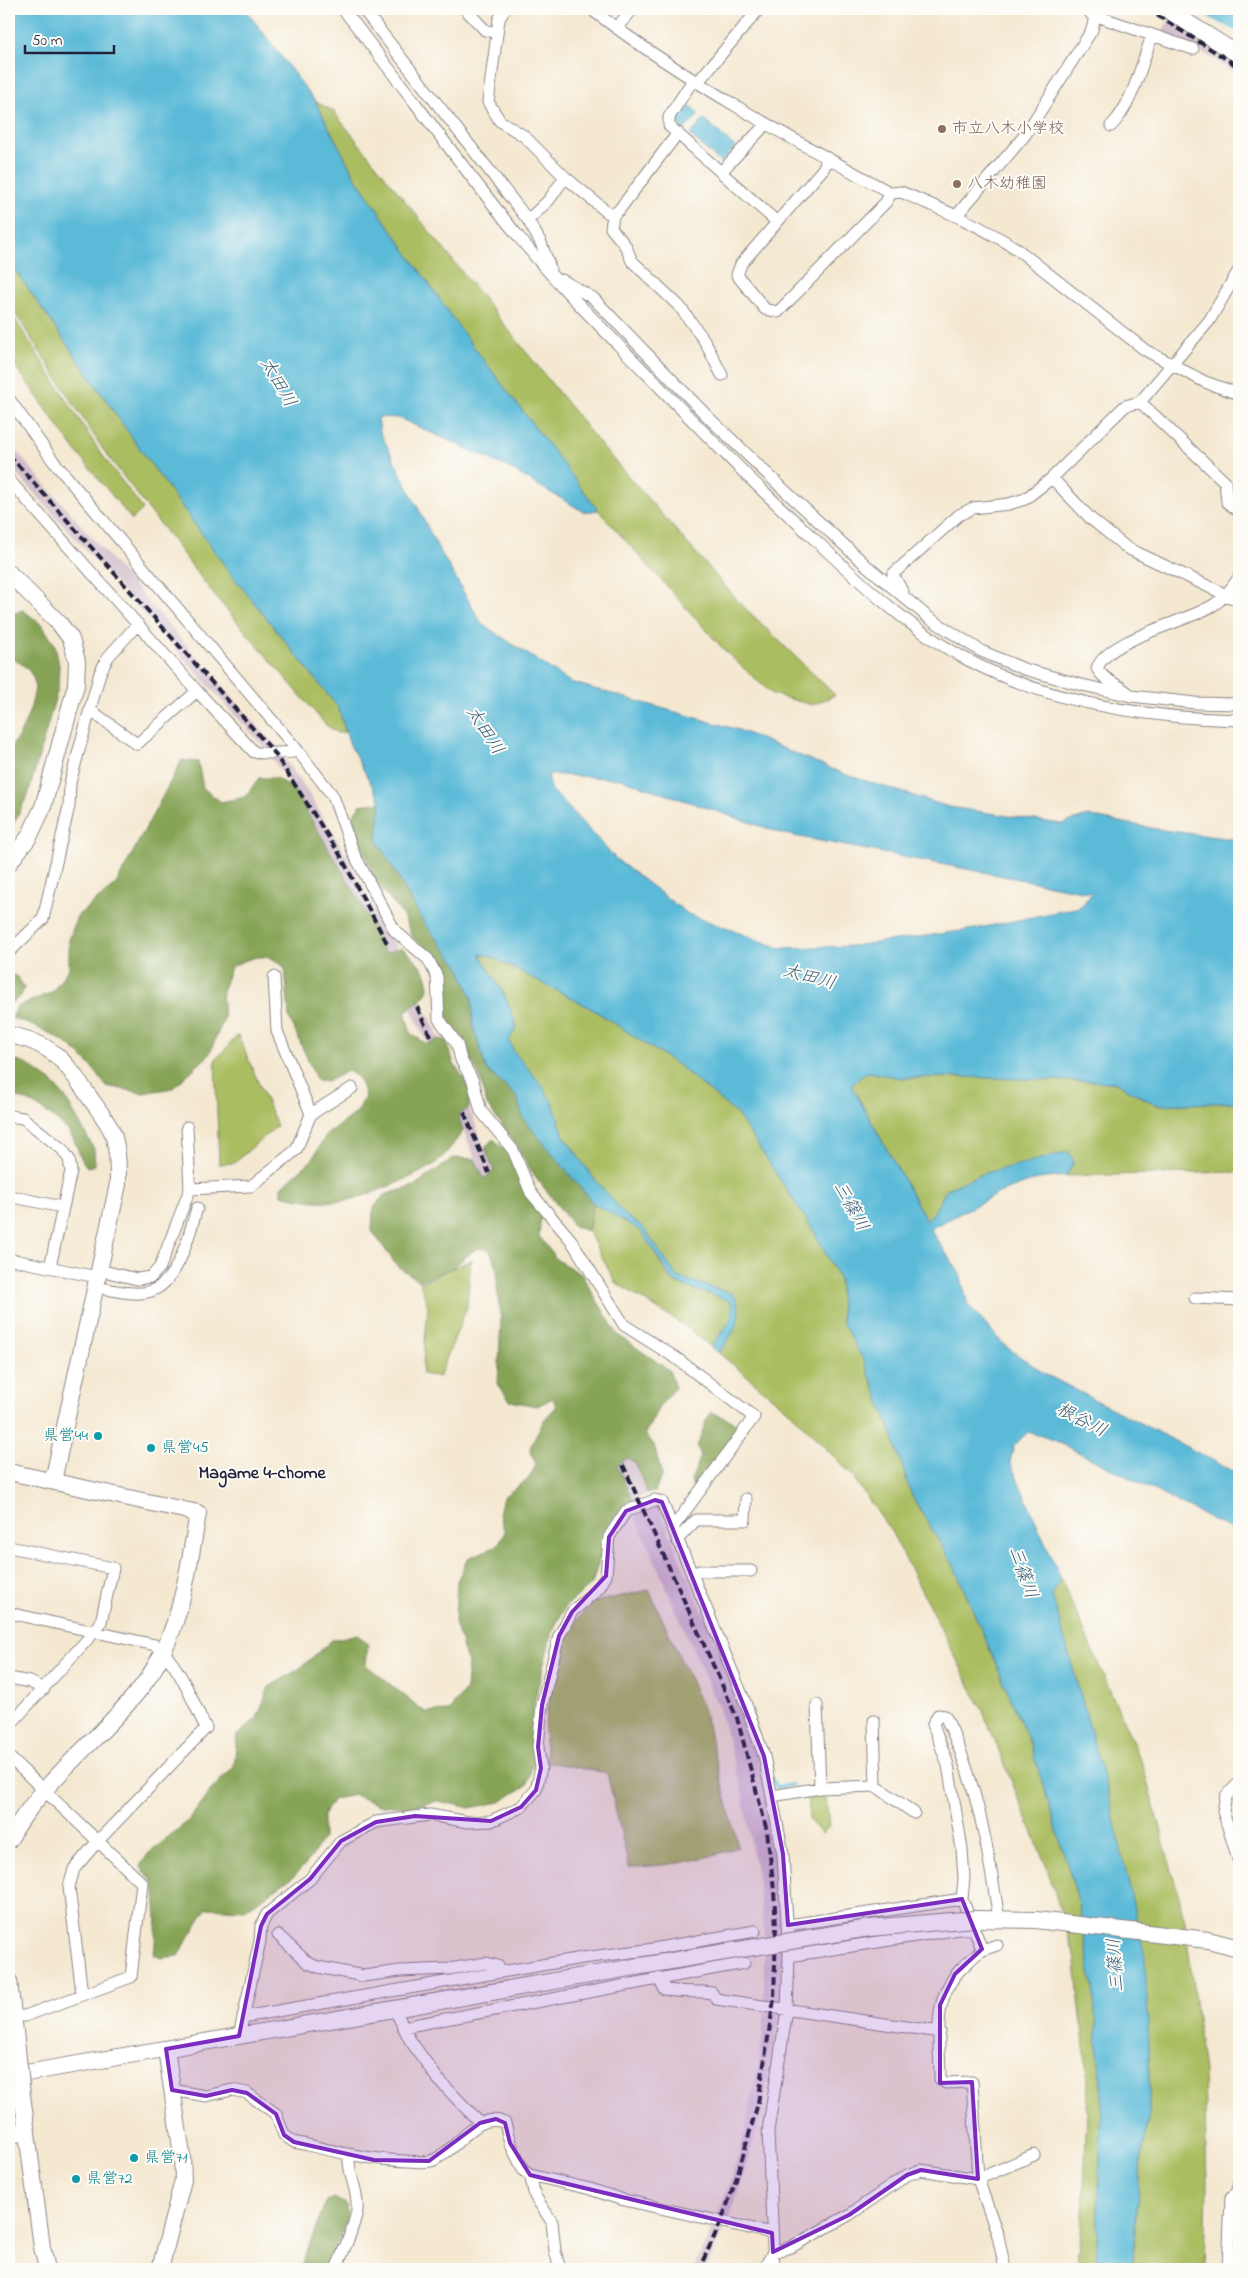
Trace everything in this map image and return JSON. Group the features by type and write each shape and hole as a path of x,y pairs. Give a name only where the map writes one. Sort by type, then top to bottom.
{"street":[{"path":"343,9 518,237 586,312 751,480 874,594 936,643 971,662 1034,688 1116,708 1174,718 1239,720"},
{"path":"363,9 528,220 541,243 553,275 593,298 780,487 906,600 929,618 981,651 1024,669 1131,696 1194,703 1239,704"},
{"path":"465,9 485,30 497,33"},
{"path":"505,9 499,19 488,102 500,121 524,136 565,178 606,212 613,215"},
{"path":"591,9 695,81 765,125 892,193 901,192 957,215 994,235 1017,250 1145,350 1205,382 1239,394"},
{"path":"616,28 633,9"},
{"path":"759,9 695,81 669,117 669,126 777,222"},
{"path":"1166,9 1239,55"},
{"path":"957,215 1025,135 1092,30 1092,12 1193,50"},
{"path":"1111,126 1120,117 1131,93 1152,36"},
{"path":"721,172 765,125"},
{"path":"678,133 619,210 613,215 611,228 626,245 632,261 680,307 704,340 722,375"},
{"path":"828,158 823,169 741,264 737,275 765,309 778,312 886,202 892,193"},
{"path":"528,220 549,200 565,178"},
{"path":"936,643 933,628 911,608 893,574 960,515 973,508 1009,504 1025,499 1052,478 1125,406 1140,402 1208,321 1239,270"},
{"path":"9,399 54,462 298,751 333,796 354,854 395,931 428,959 437,977 439,1019 456,1044 461,1060 473,1081 481,1111 513,1150 531,1193 571,1240 624,1325 676,1358 754,1417 672,1529"},
{"path":"1140,402 1225,482 1227,502 1239,512"},
{"path":"1052,478 1091,519 1127,548 1239,601"},
{"path":"10,484 254,752 260,754 273,751 293,754 298,751"},
{"path":"9,573 63,628 71,639 77,661 76,685 43,807 28,837 9,863"},
{"path":"1131,696 1124,688 1100,675 1097,668 1100,660 1140,634 1159,629 1210,607 1226,596 1239,577"},
{"path":"9,952 43,919 69,806 70,783 100,674 108,657 138,624"},
{"path":"90,710 137,744 197,691"},
{"path":"274,977 277,1031 311,1114"},
{"path":"9,1035 51,1050 64,1061 112,1134 118,1160 118,1184 53,1481"},
{"path":"190,1189 251,1186 296,1150 311,1114 352,1088"},
{"path":"9,1116 23,1118 62,1149 69,1159 71,1171 50,1267"},
{"path":"97,1278 137,1279 151,1277 160,1267 167,1253 190,1189 187,1127"},
{"path":"9,1196 62,1207"},
{"path":"9,1259 97,1278 131,1292 149,1292 164,1283 178,1263 196,1208"},
{"path":"1195,1298 1239,1300"},
{"path":"9,1472 198,1513 181,1602 164,1652 143,1684 118,1715 45,1791 18,1823 9,1840"},
{"path":"677,1540 696,1520 745,1520 746,1499"},
{"path":"239,2036 260,1941 261,1926 267,1914 310,1879 341,1841 376,1822 430,1815 468,1822 491,1821 521,1807 536,1790 541,1768 538,1747 542,1705 559,1636 572,1612 599,1588 606,1576 609,1536 626,1511 655,1500 662,1502 745,1702 764,1756 783,1854 789,1956 786,2010 768,2131 774,2269"},
{"path":"9,1546 113,1568 101,1622 44,1689 9,1726"},
{"path":"692,1575 699,1571 751,1571"},
{"path":"9,1613 155,1645 164,1652 173,1664 206,1728 97,1842 74,1869 69,1887 82,1994"},
{"path":"9,1678 30,1682 44,1689"},
{"path":"817,1705 820,1788"},
{"path":"982,1949 974,1923 962,1899 964,1878 962,1849 948,1765 933,1724 938,1715 945,1716 958,1742 969,1774 985,1831 998,1919"},
{"path":"874,1721 876,1786"},
{"path":"9,1757 142,1883 130,1977 26,2016 11,2016"},
{"path":"1239,1783 1226,1796 1224,1811 1239,1862"},
{"path":"772,1796 820,1788 876,1786 914,1813"},
{"path":"788,1925 962,1899"},
{"path":"789,1956 998,1919 1036,1920 1208,1940 1239,1948"},
{"path":"9,2076 869,1928 974,1923"},
{"path":"243,2017 582,1958 647,1950 755,1931"},
{"path":"278,1935 308,1963 318,1967 364,1976 377,1976 400,1971 449,1969 486,1963 498,1966 501,1972"},
{"path":"997,1945 982,1949 955,1974 945,1990 940,2005 940,2078 946,2083 972,2082 978,2179 998,2236 1005,2269"},
{"path":"403,2026 603,1991 660,1978 744,1963"},
{"path":"377,1976 380,1993 403,2026 410,2040 437,2078 480,2123"},
{"path":"660,1978 664,1989 673,1992 701,1991 712,1993 716,1999 940,2032"},
{"path":"9,1980 11,2016 17,2049 42,2247 47,2269"},
{"path":"160,2269 183,2180 182,2155 166,2049"},
{"path":"172,2090 206,2096 232,2090 247,2093 276,2114 284,2134 294,2142 374,2160 430,2161 444,2154 480,2123 496,2119 505,2123 510,2143 524,2171 530,2175 590,2188 620,2199 772,2233"},
{"path":"9,2135 27,2132"},
{"path":"336,2269 358,2210 348,2165 349,2155"},
{"path":"764,2269 772,2252 790,2247 849,2215 907,2175 921,2170 942,2171 978,2179 1034,2155"},
{"path":"530,2175 535,2196 552,2222 555,2251 560,2269"},
{"path":"1228,2269 1231,2197 1238,2193 1239,2178"}],"highlighted area":[{"path":"655,1500 662,1502 764,1756 783,1854 788,1925 962,1899 982,1949 955,1974 940,2005 940,2083 972,2082 978,2179 921,2170 907,2175 849,2215 773,2252 772,2233 530,2175 510,2143 505,2123 496,2119 480,2123 429,2161 374,2160 294,2142 284,2135 276,2114 247,2093 232,2090 206,2096 172,2090 166,2049 239,2036 261,1926 267,1914 310,1879 341,1841 376,1822 415,1816 491,1821 521,1807 536,1790 541,1768 538,1747 542,1705 559,1636 572,1612 606,1576 609,1537 626,1511"}],"shaded area":[{"path":"1170,18 1239,63 1239,79 1230,69 1193,47 1161,34"},
{"path":"9,443 275,746 302,783 343,850 397,949 385,953 361,903 293,789 265,748 9,465"},
{"path":"421,1000 440,1039 428,1044 410,1007"},
{"path":"469,1108 494,1171 484,1180 457,1115"},
{"path":"627,1458 635,1462 647,1493 633,1501 617,1465"},
{"path":"658,1506 732,1681 751,1734 768,1800 780,1886 784,1958 782,2003 764,2002 764,1929 757,1876 742,1792 720,1711 635,1516"},
{"path":"765,2011 780,2013 762,2114 732,2211 706,2269 693,2269 714,2225 731,2181 746,2130 761,2051"}],"green space":[{"path":"315,101 333,111 604,449 740,603 835,695 812,705 772,694 726,652 598,510 463,333 356,179"},
{"path":"9,261 140,449 231,574 338,707 346,732 337,733 325,724 215,596 104,451 9,304"},
{"path":"9,310 100,452 143,509 132,520 75,450 9,357"},
{"path":"23,610 42,625 55,645 59,665 58,688 29,792 9,829 9,747 18,737 28,716 35,686 34,680 27,669 21,663 9,657 9,615"},
{"path":"182,760 198,762 203,788 221,802 245,797 259,778 276,778 293,789 361,903 385,953 402,948 424,971 428,986 426,993 421,1000 405,1012 411,1034 427,1044 440,1039 446,1040 454,1064 470,1088 469,1108 458,1115 463,1131 445,1155 432,1166 388,1187 350,1200 334,1202 303,1200 281,1195 281,1187 312,1160 326,1135 358,1111 365,1096 359,1078 348,1071 328,1081 317,1081 289,1017 285,968 272,959 265,957 252,958 231,967 222,992 224,1018 209,1055 173,1088 143,1093 106,1086 86,1061 66,1043 55,1036 12,1018 17,1007 52,992 69,968 69,940 77,916 116,884"},
{"path":"381,802 377,839 424,923 459,966 472,998 473,1024 486,1069 517,1097 523,1118 593,1203 588,1231 574,1227 532,1172 512,1139 487,1105 480,1077 464,1041 447,1017 442,973 438,961 413,938 402,914 375,881 352,817 360,805"},
{"path":"480,954 490,956 594,1010 678,1065 738,1115 815,1233 839,1279 842,1322 864,1360 887,1420 912,1496 954,1566 1031,1746 1076,1893 1093,1987 1102,2097 1096,2269 1077,2269 1083,2215 1088,2082 1074,1954 1047,1868 982,1709 892,1533 850,1473 790,1412 719,1353 735,1329 733,1294 677,1277 643,1227 627,1217 592,1176 564,1136 554,1106 541,1084 514,1052 509,1040 517,1027 505,996"},
{"path":"9,973 17,977 24,987 21,996 9,1005"},
{"path":"238,1035 277,1126 234,1163 219,1164 215,1060"},
{"path":"9,1058 28,1065 51,1081 65,1097 94,1149 95,1165 87,1167 69,1132 57,1121 33,1104 16,1097 9,1097"},
{"path":"867,1072 901,1078 961,1077 1114,1082 1157,1105 1239,1102 1239,1172 1066,1176 1074,1162 1068,1152 947,1188 933,1214 926,1220 851,1085"},
{"path":"493,1139 509,1153 528,1196 541,1215 539,1236 557,1260 581,1274 618,1335 669,1370 675,1388 659,1407 645,1434 654,1445 662,1475 655,1492 647,1493 635,1462 627,1458 617,1465 633,1501 622,1508 603,1532 600,1557 592,1584 565,1607 552,1632 534,1703 531,1743 533,1764 527,1785 500,1802 470,1808 438,1801 407,1807 378,1805 355,1795 333,1799 323,1815 323,1838 311,1858 293,1877 245,1910 207,1908 178,1956 161,1958 154,1955 157,1919 153,1882 140,1866 148,1854 188,1821 211,1790 234,1766 237,1735 257,1718 269,1687 299,1669 332,1640 358,1634 368,1645 366,1665 425,1712 449,1711 466,1689 468,1664 455,1623 457,1581 468,1558 497,1546 505,1532 499,1514 503,1497 529,1478 536,1465 530,1448 544,1420 556,1407 553,1398 537,1406 510,1401 498,1384 501,1319 497,1288 497,1267 489,1249 477,1248 452,1268 420,1281 397,1266 372,1231 373,1209 384,1195 414,1186 453,1158 475,1159 484,1179 494,1171 485,1147"},
{"path":"593,1203 640,1230 645,1235 665,1272 674,1282 721,1296 731,1303 733,1309 730,1321 711,1347 688,1328 615,1282 588,1231"},
{"path":"471,1260 467,1307 439,1377 422,1374 428,1307 420,1283"},
{"path":"712,1412 738,1424 738,1432 699,1487 693,1488 691,1481 701,1456 697,1446"},
{"path":"1061,1579 1142,1763 1184,1915 1204,2072 1207,2185 1205,2269 1132,2269 1139,2175 1149,2113 1149,2044 1108,1792 1052,1595"},
{"path":"649,1590 703,1708 738,1847 684,1862 629,1867 607,1773 547,1762 544,1731 549,1698 568,1629 594,1602"},
{"path":"826,1794 829,1827 822,1834 809,1820 807,1795"},
{"path":"334,2198 346,2204 347,2218 328,2269 300,2269 326,2201"}],"water":[{"path":"9,9 245,9 315,101 356,179 463,333 598,510 584,512 507,467 399,418 378,417 380,432 436,544 482,624 570,682 739,730 844,774 949,807 1061,824 1088,816 1156,829 1239,840 1239,1102 1157,1105 1114,1082 961,1077 901,1078 867,1072 851,1085 926,1220 933,1214 947,1189 985,1173 1069,1152 1074,1162 1066,1176 1038,1179 1001,1192 930,1229 960,1274 968,1305 1005,1346 1045,1374 1239,1474 1239,1533 1054,1440 1028,1432 1014,1446 1010,1462 1061,1579 1052,1595 1108,1792 1145,1957 1149,2044 1149,2113 1139,2175 1132,2269 1096,2269 1102,2097 1093,1987 1076,1893 1031,1746 954,1566 912,1496 887,1420 864,1361 842,1322 839,1279 815,1233 738,1115 678,1065 594,1010 490,956 480,954 505,996 517,1027 509,1040 514,1052 541,1084 554,1106 564,1136 592,1176 627,1217 643,1227 677,1277 733,1294 739,1310 739,1318 729,1339 719,1353 711,1347 730,1321 733,1310 731,1303 726,1299 673,1281 641,1231 593,1203 523,1118 517,1097 486,1069 473,1024 472,998 459,966 424,923 377,839 381,802 350,745 338,707 231,574 140,449 9,261","holes":["548,774 621,779 784,834 1092,893 1080,907 975,929 853,946 780,948 688,914 616,859 551,789"]},
{"path":"691,106 699,115 684,130 675,121"},
{"path":"704,119 735,147 721,163 690,135"}],"waterway":[{"path":"1215,9 1239,21"},
{"path":"679,1532 690,1516"},
{"path":"773,1781 777,1787 792,1785"}],"railway":[{"path":"1147,9 1239,67"},
{"path":"9,455 273,751 339,853 388,945"},
{"path":"417,1007 431,1038"},
{"path":"464,1112 489,1173"},
{"path":"623,1465 737,1718 767,1831 774,1890 776,1928 774,1999 758,2103 736,2180 721,2222 699,2269"}],"place":[{"name":"市立八木小学校","path":"942,129"},
{"name":"八木幼稚園","path":"957,184"},
{"name":"県営44","path":"98,1436"},
{"name":"県営45","path":"151,1448"},
{"name":"県営71","path":"134,2158"},
{"name":"県営72","path":"76,2179"}],"district":[{"name":"Magame 4-chome","path":"262,1474"}],"water label":[{"name":"太田川","path":"277,383"},
{"name":"太田川","path":"484,731"},
{"name":"太田川","path":"809,978"},
{"name":"三篠川","path":"850,1207"},
{"name":"根谷川","path":"1081,1421"},
{"name":"三篠川","path":"1022,1573"},
{"name":"三篠川","path":"1117,1965"}]}
